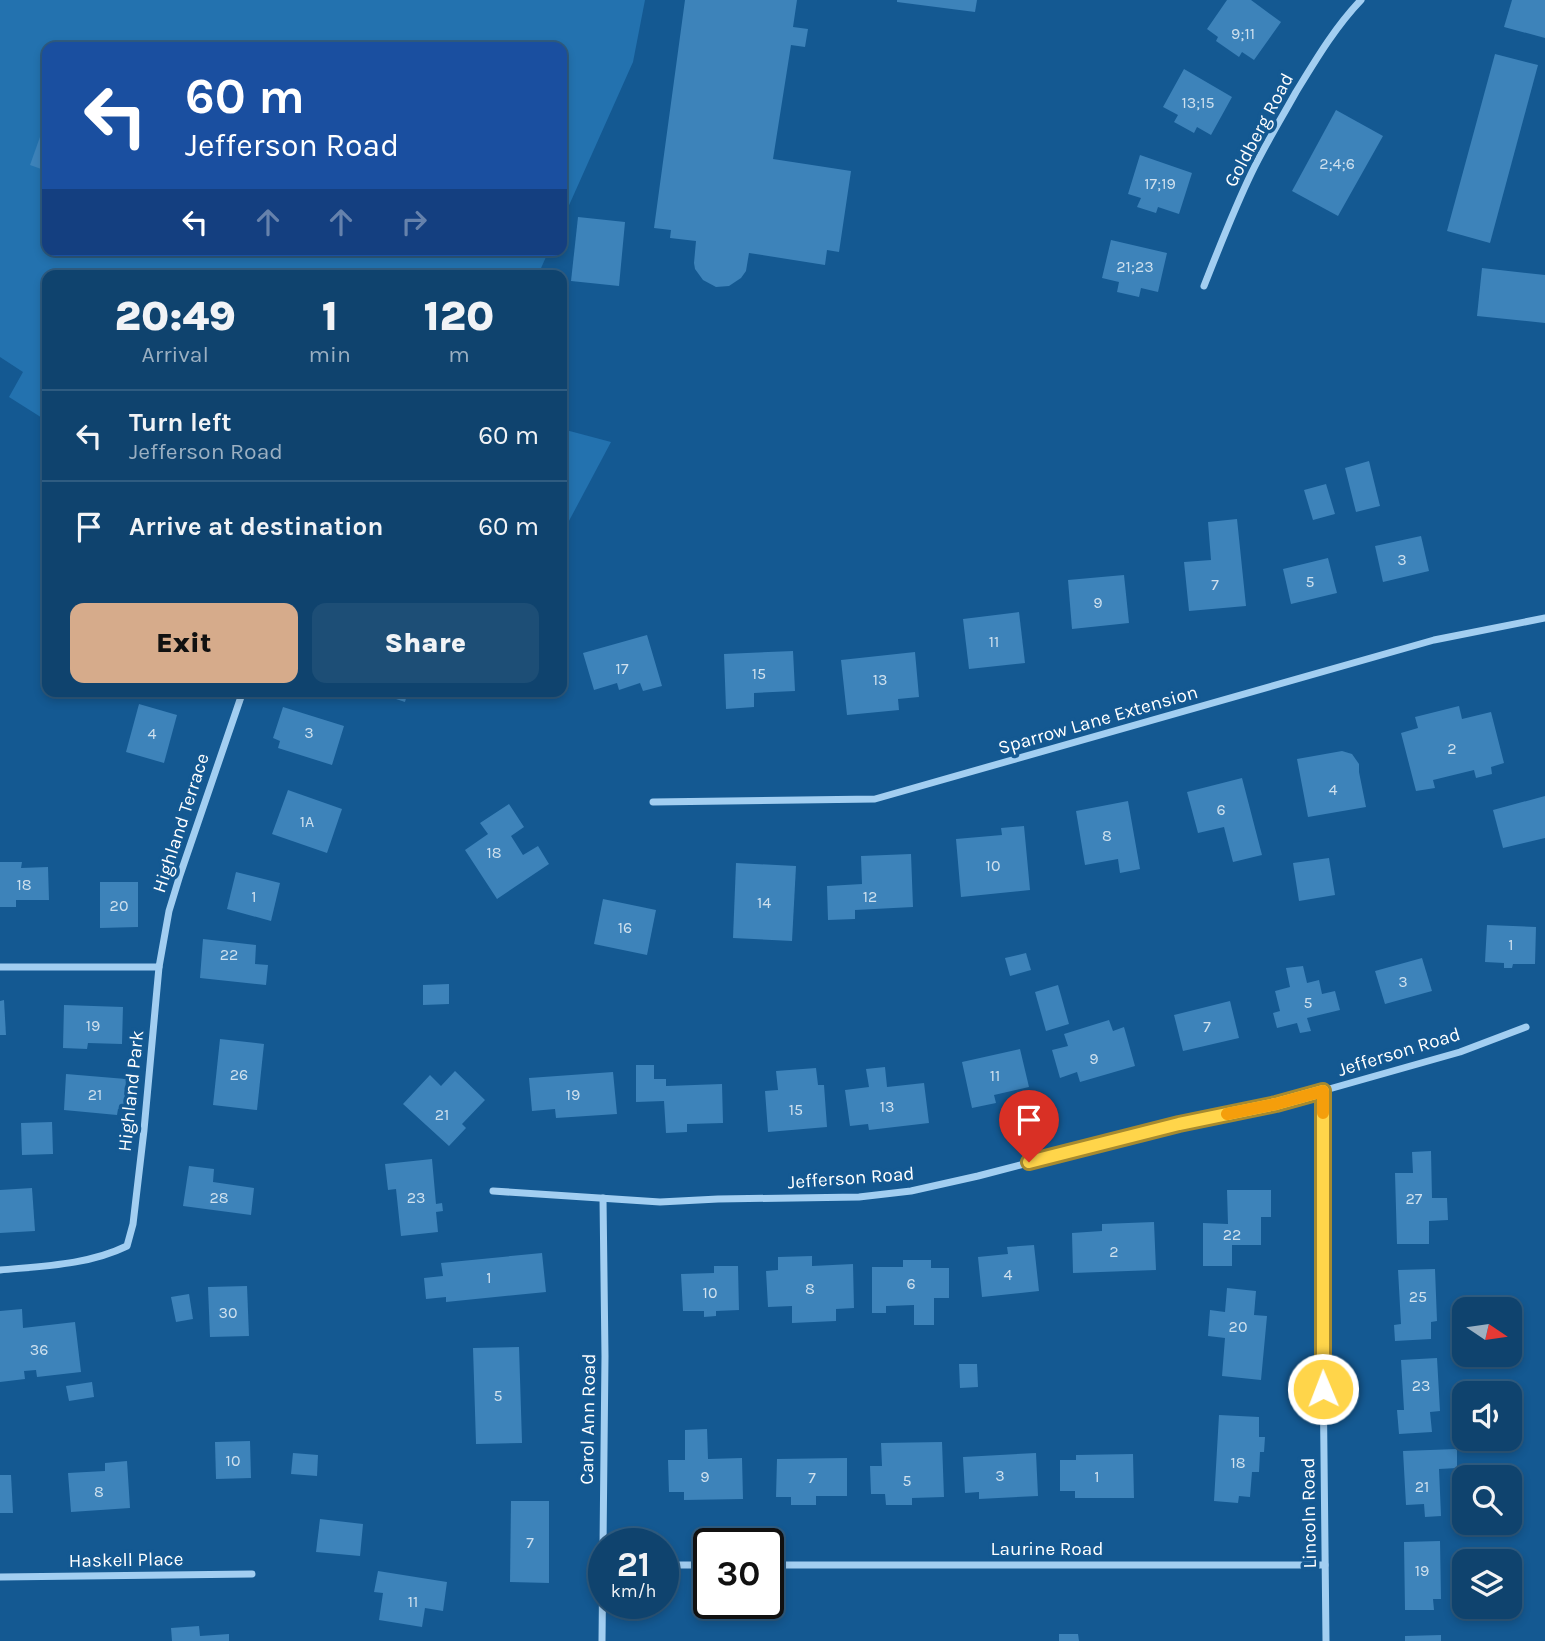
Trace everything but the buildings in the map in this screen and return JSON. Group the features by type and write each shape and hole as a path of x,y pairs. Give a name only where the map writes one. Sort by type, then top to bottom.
{"street":[{"name":"Goldberg Road","path":"1204,286 1253,170 1306,75 1361,0"},
{"name":"Sparrow Lane Extension","path":"653,802 875,799 1434,640 1545,618"},
{"name":"Highland Terrace","path":"159,967 169,911 241,697"},
{"path":"0,967 159,967"},
{"name":"Highland Park","path":"0,1270 56,1265 109,1255 127,1245 133,1224 144,1130 159,967"},
{"name":"Jefferson Road","path":"493,1191 660,1202 859,1197 911,1191 1166,1127 1276,1104 1460,1052 1526,1027"},
{"name":"Lincoln Road","path":"1323,1091 1326,1641"},
{"name":"Carol Ann Road","path":"603,1198 603,1528"},
{"name":"Laurine Road","path":"784,1565 1325,1565"},
{"name":"Haskell Place","path":"0,1577 252,1574"},
{"name":"Carol Ann Road","path":"602,1619 602,1641"}],"shaded area":[{"path":"0,0 645,0 633,62 567,210 567,42 42,42 42,256 546,256 540,270 42,270 42,418 9,397 23,372 0,357"},
{"path":"567,430 611,442 567,525"}],"slow traffic":[{"path":"1227,1114 1323,1091 1323,1113"}],"route":[{"path":"1029,1162 1323,1091 1323,1389"}]}
